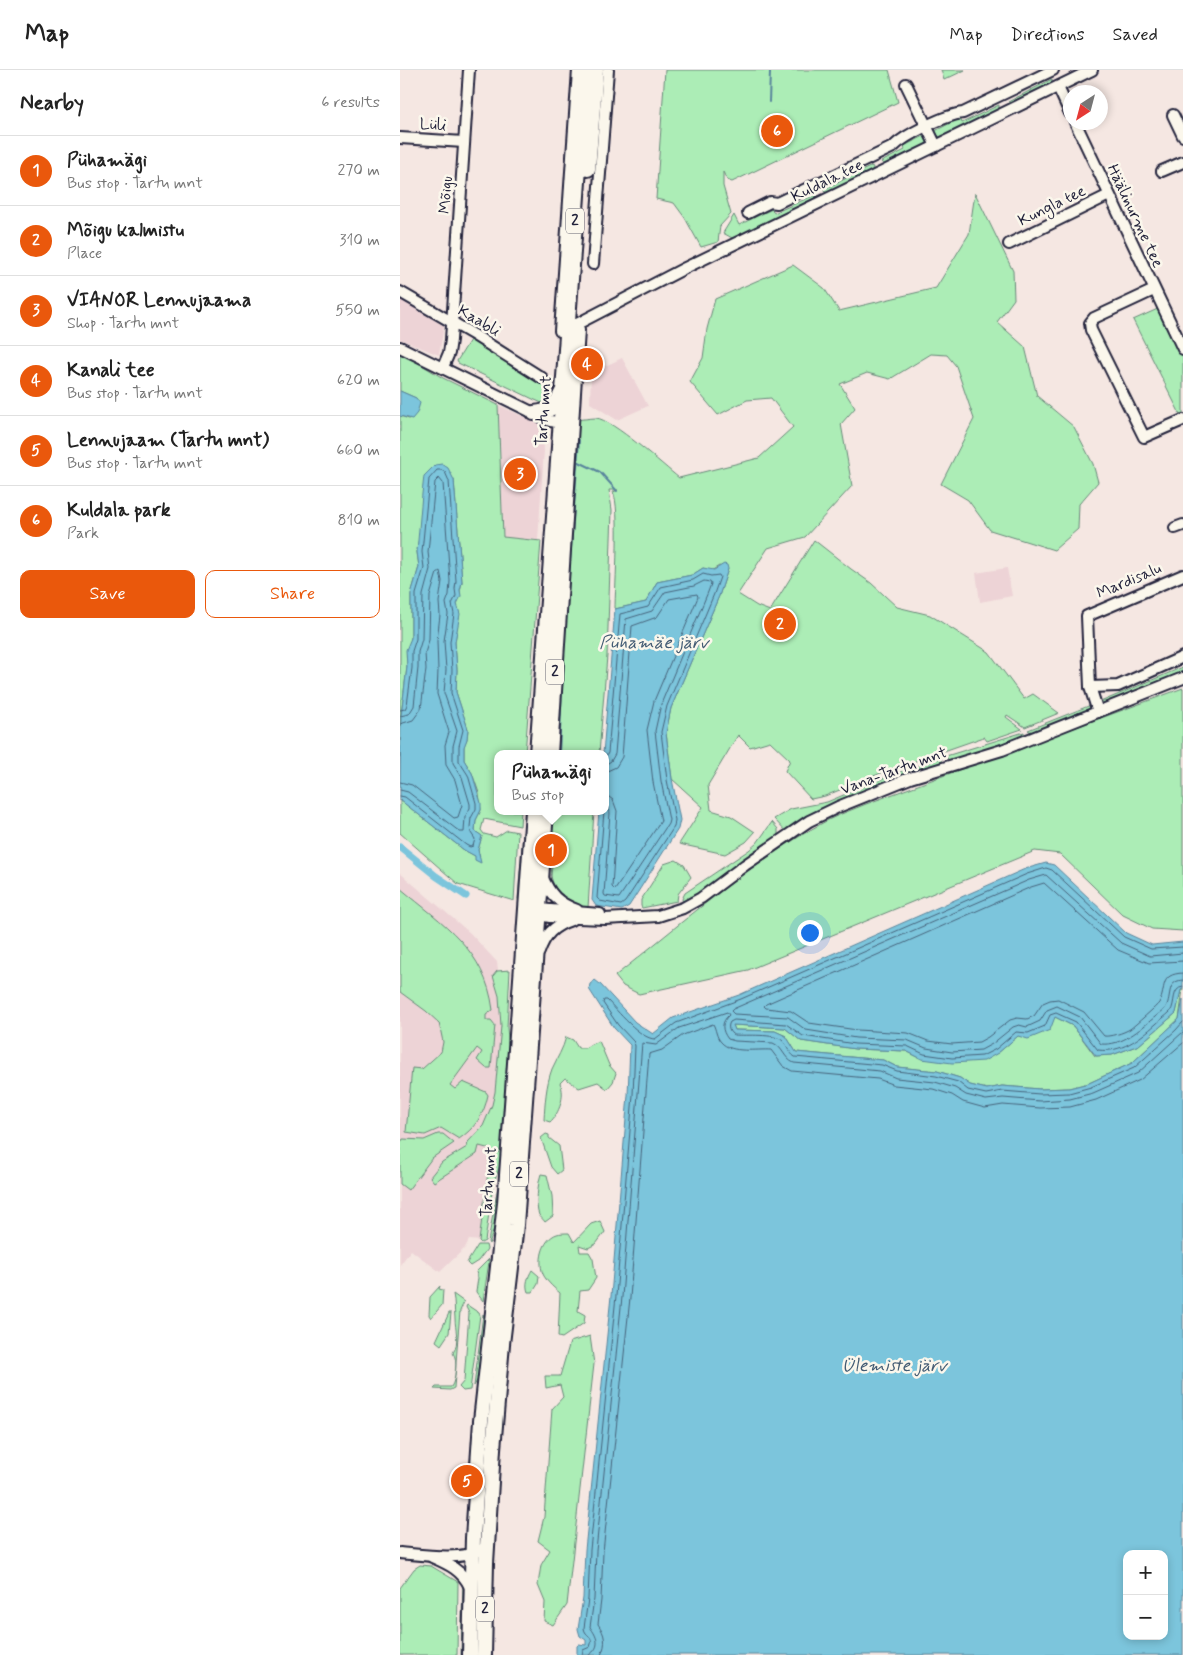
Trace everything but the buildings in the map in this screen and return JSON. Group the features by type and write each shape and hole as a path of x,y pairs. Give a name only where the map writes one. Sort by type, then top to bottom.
{"highway":[{"name":"Tartu mnt","path":"550,750 566,423 565,372 596,70"},
{"name":"Tartu mnt","path":"537,750 566,423 577,324 580,263 596,70"},
{"path":"534,413 551,409 564,390"},
{"name":"Tartu mnt","path":"484,1655 487,1545 502,1344 516,1225 534,967 533,815"},
{"name":"Tartu mnt","path":"470,1655 472,1554 481,1421 546,815"}],"street":[{"name":"Mõigu","path":"443,367 449,353 452,323 469,70"},
{"path":"565,372 560,357 560,340 578,70"},
{"path":"593,264 596,70"},
{"path":"748,213 770,202 777,203 893,147 900,140 927,126 954,114 963,113 1053,70 1063,96"},
{"name":"Kuldala tee","path":"577,324 824,200 1092,70"},
{"path":"906,84 936,146"},
{"path":"1000,96 1008,111"},
{"path":"1173,115 1183,136"},
{"name":"Häälinurme tee","path":"1079,130 1183,349"},
{"name":"Lüli","path":"400,138 464,142"},
{"path":"873,157 881,172"},
{"path":"1162,171 1183,162"},
{"path":"816,184 824,200"},
{"name":"Kungla tee","path":"1009,244 1109,196"},
{"path":"1154,290 1094,318 1090,323 1091,330 1144,437 1183,420"},
{"name":"Kaabli","path":"400,292 474,335 542,378"},
{"path":"400,347 550,421 566,423"},
{"name":"Mardisalu","path":"1090,687 1087,616 1183,575"},
{"path":"1098,712 1090,687 1118,686 1183,658"},
{"name":"Vana-Tartu mnt","path":"534,912 573,919 631,918 667,914 693,903 809,821 838,807 910,778 1002,750 1183,678"},
{"path":"541,872 550,892 556,898 583,912"},
{"name":"Vana-Tartu mnt","path":"534,912 583,912 631,918"},
{"path":"534,967 543,941 548,933 560,924 573,919"},
{"path":"400,1553 462,1556 482,1550 487,1545"},
{"path":"426,1555 461,1572 466,1577 471,1589"}],"shaded area":[{"path":"400,299 444,326 439,355 400,339"},
{"path":"622,358 648,406 617,420 590,403 591,373"},
{"path":"498,405 542,425 544,450 538,540 503,538"},
{"path":"1007,568 1012,596 980,602 976,573"},
{"path":"400,873 470,933 497,962 509,1050 481,1241 469,1240 465,1248 440,1272 411,1250 400,1265"}],"green space":[{"path":"665,70 889,70 898,102 732,182 727,180 723,172 723,186 731,214 720,226 718,242 701,247 685,218 674,203 656,199"},
{"path":"941,70 965,70 944,80"},
{"path":"1052,79 1052,84 1012,104 1008,102"},
{"path":"999,105 999,110 940,138 935,131 960,118 962,123"},
{"path":"926,135 927,144 884,165 881,162 905,150 904,146"},
{"path":"872,166 872,171 826,193 821,185 824,185 826,188"},
{"path":"975,193 1013,271 1014,299 997,322 1025,347 1037,396 1074,427 1093,464 1098,482 1079,504 1078,529 1054,550 990,530 968,500 941,484 974,419 956,366 947,355 931,354 890,379 867,373 840,384 855,408 841,424 852,486 805,537 768,548 738,594 757,606 770,611 814,540 871,583 897,607 930,615 989,652 1024,699 1033,694 1059,713 1025,727 1007,715 1006,717 1022,729 987,741 984,737 881,773 825,796 811,799 785,771 790,760 770,741 750,747 738,735 708,785 711,810 731,816 755,832 746,842 725,854 679,844 703,807 672,779 666,733 671,708 719,596 728,569 719,566 711,571 703,568 692,575 657,582 646,602 615,609 617,513 613,492 618,490 609,490 612,510 607,656 599,750 556,750 576,419 596,418 604,420 638,444 679,478 759,458 793,427 771,398 747,400 718,415 690,382 703,358 707,329 715,299 793,265 824,288 839,311 936,288 969,234"},
{"path":"817,194 816,197 734,239 723,233 734,215 739,225 772,209 774,213"},
{"path":"1160,308 1183,356 1183,415 1181,416 1133,320"},
{"path":"470,340 542,381 552,380 551,394 547,401 542,403 458,363 457,361"},
{"path":"400,353 443,378 498,405 503,537 541,541 525,750 494,750 494,815 521,815 520,826 484,819 481,830 484,834 496,837 507,830 518,832 514,901 458,884 400,833 400,800 464,850 480,858 478,850 482,836 475,831 476,820 481,810 479,793 472,773 464,760 464,746 468,729 456,692 455,642 459,613 457,604 462,582 454,480 418,542 419,567 411,594 411,639 407,651 401,716 400,758 400,416 409,419 416,398 400,391"},
{"path":"550,470 552,471 533,750 529,750"},
{"path":"1183,667 1183,674 1102,706 1098,703"},
{"path":"1183,688 1183,931 1152,929 1123,915 1060,854 1035,851 748,970 639,994 623,986 615,976 745,873 800,836 828,820 866,804"},
{"path":"1091,705 1090,710 1034,734 1028,730"},
{"path":"1024,732 1024,737 972,756 949,761 946,756"},
{"path":"941,758 937,765 786,832 774,819 791,809 827,802 891,775"},
{"path":"552,815 594,815 588,908 561,899 563,895 557,889 551,876 555,834 551,834"},
{"path":"772,822 778,829 778,837 700,894 683,904 682,899 685,893 749,850 757,843"},
{"path":"523,832 526,833 520,902 518,899"},
{"path":"676,860 684,865 691,877 678,894 677,901 642,908 641,900 664,864"},
{"path":"400,888 460,940 472,954 489,989 493,1010 486,1015 486,1020 491,1020 495,1025 491,1068 486,1068 477,1060 482,1052 477,1048 450,1085 455,1089 463,1082 486,1092 488,1095 478,1120 459,1139 441,1128 425,1135 406,1132 412,1068 422,1069 441,1052 443,1042 439,1023 400,992"},
{"path":"510,970 507,1028 509,1050 500,1165 493,1185 485,1241 481,1243 479,1241 491,1149 479,1146 477,1154 434,1182 430,1177 442,1162 467,1147 468,1142 483,1126 492,1105 495,1092 501,1026 499,996 493,976 497,971"},
{"path":"1183,989 1179,1019 1132,1063 1089,1083 1069,1088 1040,1089 1002,1086 987,1089 970,1085 960,1078 937,1071 897,1067 883,1060 796,1052 786,1036 775,1031 735,1030 733,1025 785,1028 801,1041 855,1049 906,1051 922,1059 998,1053 1018,1036 1055,1017 1073,1026 1095,1056 1112,1055 1139,1045 1176,1013 1181,990"},
{"path":"566,1037 573,1040 578,1048 585,1048 599,1041 609,1065 616,1073 613,1082 607,1089 598,1082 579,1088 565,1078 560,1083 562,1088 561,1104 550,1122 544,1120 547,1088 552,1069"},
{"path":"438,1134 443,1134 454,1143 432,1158 408,1190 400,1184 400,1144 403,1139 424,1140"},
{"path":"546,1134 559,1146 562,1170 557,1174 551,1167 541,1138"},
{"path":"502,1172 494,1228 489,1244 500,1175"},
{"path":"541,1174 547,1175 552,1196 553,1216 545,1222 539,1215 537,1206"},
{"path":"600,1221 605,1232 596,1244 588,1248 579,1245 580,1252 589,1252 593,1259 596,1278 588,1290 580,1291 578,1311 585,1315 584,1323 562,1338 558,1337 560,1293 549,1283 542,1271 541,1258 544,1246 552,1237 558,1234 569,1233 574,1242 591,1224"},
{"path":"478,1245 486,1245 487,1249 478,1261 470,1266 467,1263"},
{"path":"489,1259 483,1301 476,1292 478,1278 476,1272"},
{"path":"532,1270 539,1276 538,1284 533,1292 528,1292 527,1281"},
{"path":"440,1286 439,1289 443,1290 442,1305 431,1318 429,1315 430,1297"},
{"path":"453,1294 464,1302 460,1311 456,1364 453,1353 457,1340"},
{"path":"467,1305 480,1315 470,1390 463,1391 459,1387 464,1381 469,1313"},
{"path":"449,1313 451,1313 449,1333 441,1345 436,1341"},
{"path":"483,1314 486,1320 479,1377 474,1386"},
{"path":"590,1336 594,1364 567,1605 553,1625 544,1621 545,1602 538,1585 541,1565 550,1550 538,1541 544,1517 552,1409 563,1397 560,1385 546,1388 545,1376 560,1376 570,1342"},
{"path":"455,1376 454,1388 450,1390 434,1389 436,1387 451,1387"},
{"path":"420,1565 431,1566 458,1582 457,1655 400,1655 400,1588 414,1569"},
{"path":"463,1580 465,1586 464,1655 461,1655"}],"water":[{"path":"400,391 416,398 420,403 417,413 412,419 400,416"},
{"path":"442,464 448,468 454,480 462,582 461,596 457,604 460,614 455,642 456,692 468,729 464,747 464,760 472,773 481,803 475,831 482,836 478,850 481,863 475,860 475,856 464,850 400,800 401,716 407,667 406,650 411,638 411,594 419,567 417,552 424,476 435,465"},
{"name":"Pühamäe järv","path":"724,564 727,565 728,569 719,596 671,708 666,733 680,820 678,829 629,906 622,910 596,906 592,900 599,815 609,815 609,750 603,750 615,609 646,602 657,582 692,575 703,568 714,570"},
{"name":"Ülemiste järv","path":"1046,863 1054,865 1126,933 1152,945 1183,942 1183,989 1181,990 1176,1013 1139,1045 1112,1055 1096,1056 1073,1026 1055,1017 1050,1030 1028,1039 1018,1036 998,1053 984,1061 952,1063 922,1059 906,1051 855,1049 801,1041 785,1028 733,1025 735,1030 775,1031 786,1036 796,1052 883,1060 897,1067 937,1071 960,1078 970,1085 987,1089 1002,1086 1040,1089 1069,1088 1089,1083 1132,1063 1179,1019 1183,999 1183,1655 577,1655 577,1646 579,1644 586,1645 586,1640 580,1636 578,1629 583,1598 585,1550 611,1296 628,1095 630,1045 614,1028 589,989 590,984 595,980 635,1022 653,1034 673,1018 739,995 1025,869"}],"waterway":[{"path":"769,102 770,72"},
{"path":"559,750 564,643 579,440"},
{"path":"577,461 600,472 617,491"},
{"path":"520,894 525,833"},
{"path":"400,847 436,876 466,896"}],"place":[{"name":"Kuldala park","path":"777,131"},
{"name":"Kanali tee","path":"587,364"},
{"name":"VIANOR Lennujaama","path":"520,474"},
{"name":"Mõigu kalmistu","path":"780,624"},
{"name":"Pühamägi","path":"551,850"},
{"name":"Lennujaam (Tartu mnt)","path":"467,1481"}]}
